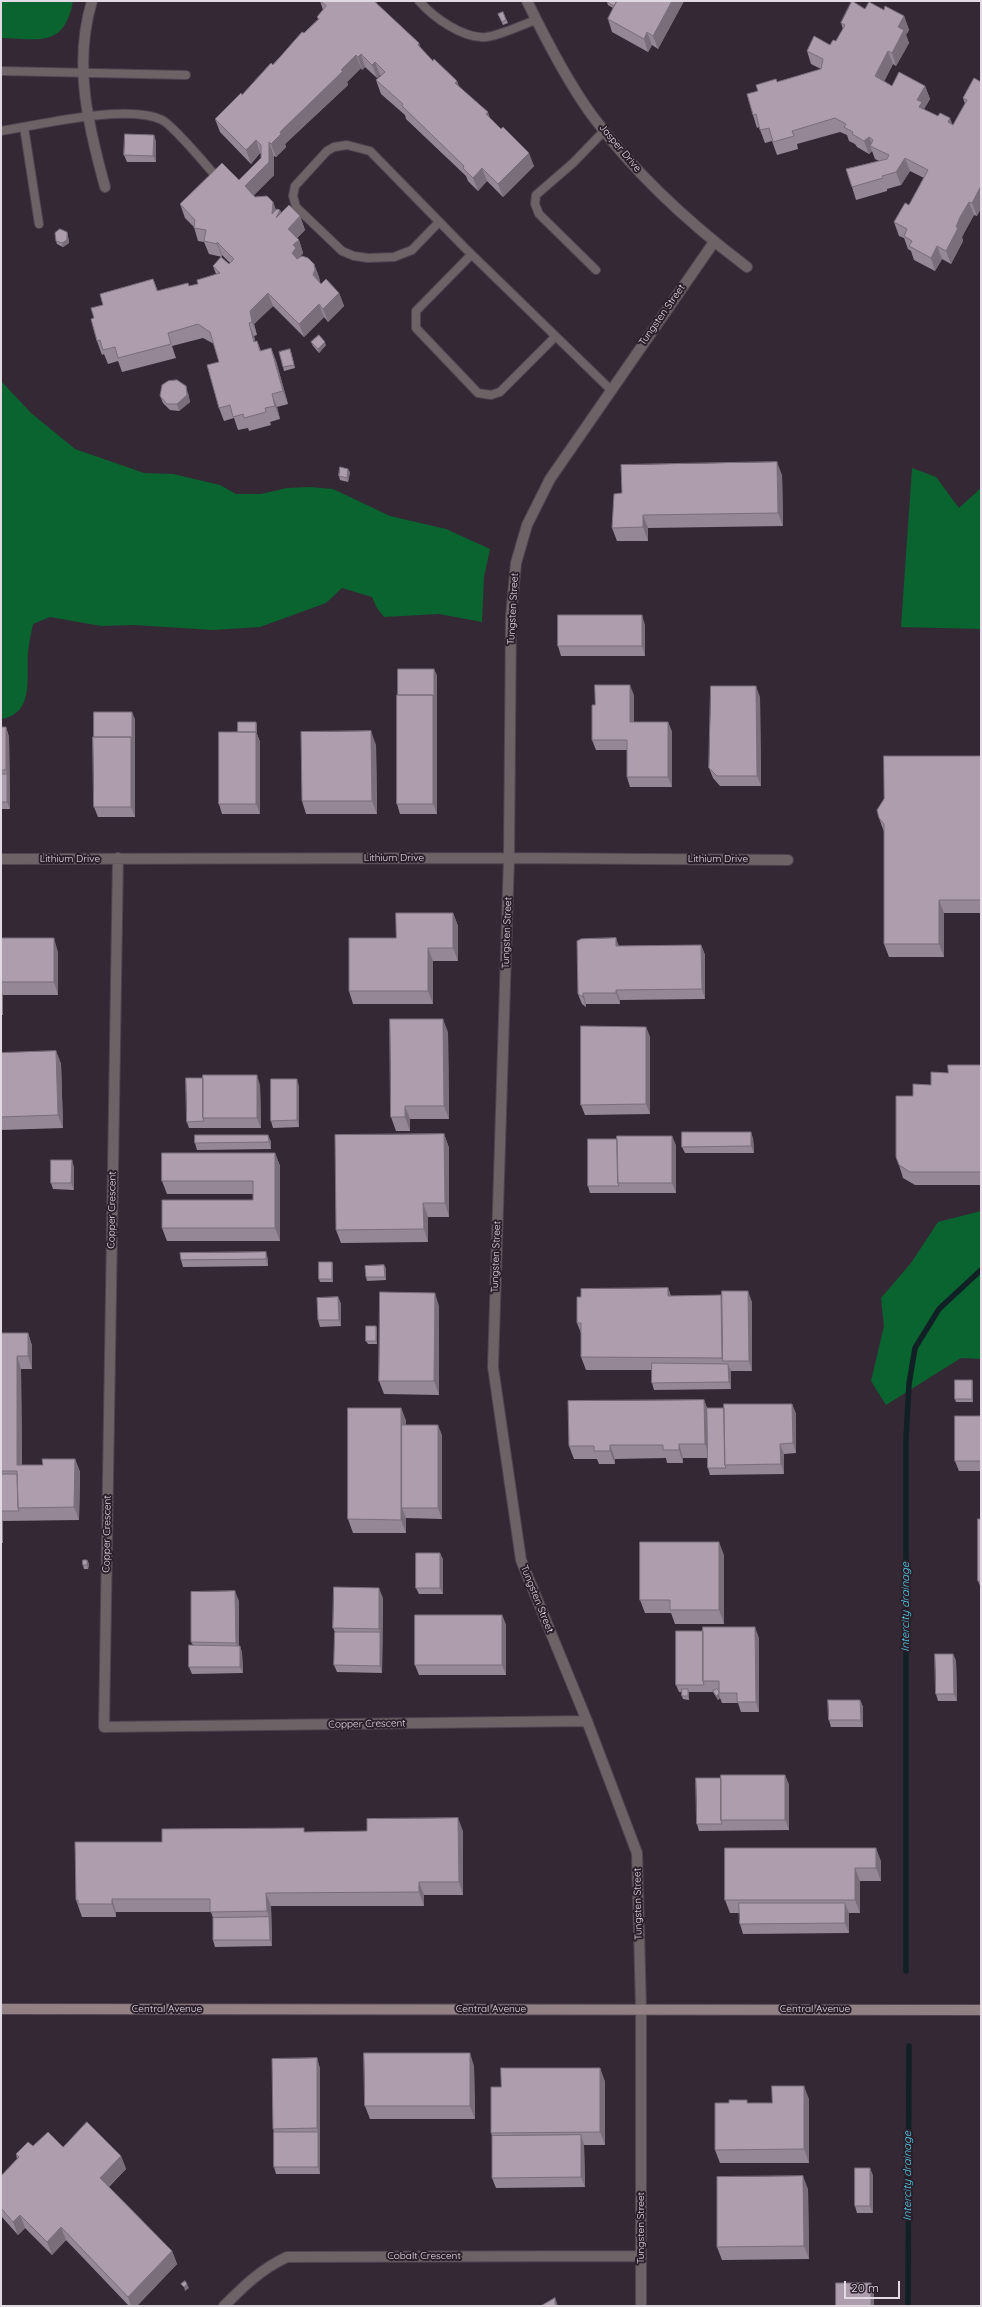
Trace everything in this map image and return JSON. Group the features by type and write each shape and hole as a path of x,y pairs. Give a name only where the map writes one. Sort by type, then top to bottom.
{"main road":[{"name":"Central Avenue","path":"1,2009 981,2010"}],"street":[{"path":"92,1 87,22 83,89 88,117 105,187"},
{"name":"Jasper Drive","path":"527,1 552,52 591,114 642,175 714,242 747,267"},
{"name":"Tungsten Street","path":"641,2306 641,2009 637,1853 587,1721 521,1560 493,1367 509,858 511,618 516,562 527,525 550,478 714,242"},
{"name":"Copper Crescent","path":"118,858 104,1727 587,1721"},
{"name":"Lithium Drive","path":"1,859 509,858 788,860"},
{"name":"Cobalt Crescent","path":"224,2306 250,2280 270,2265 287,2257 641,2256"}],"lane":[{"path":"419,1 430,14 451,27 476,37 487,37 536,20"},
{"path":"1,71 83,71 186,75"},
{"path":"1,131 88,117 138,114 162,120 215,175"},
{"path":"24,127 39,224"},
{"path":"596,270 539,214 535,204 536,195 573,163 605,130"},
{"path":"439,222 412,250 394,257 368,258 354,256 342,250 296,207 293,196 295,186 327,151 334,146 359,146 370,151 439,222 471,255 611,390"},
{"path":"471,255 416,311 415,320 416,328 478,393 491,395 500,392 555,337"}],"green space":[{"path":"1,1 73,1 69,16 57,34 48,38 27,39 1,38"},
{"path":"1,381 31,413 75,449 144,473 173,474 220,485 236,494 261,494 287,488 310,487 333,489 390,516 446,529 490,549 484,577 482,622 439,614 384,617 377,608 372,597 342,588 326,603 260,627 213,630 134,625 101,626 50,617 33,624 28,652 28,683 24,702 19,710 12,716 1,719"},
{"path":"912,468 936,477 959,508 981,488 981,629 901,627"},
{"path":"981,1211 981,1359 961,1358 886,1405 871,1381 884,1326 881,1298 911,1263 938,1222"}],"building":[{"path":"321,1 374,1 419,43 418,45 433,61 434,59 457,81 455,83 488,112 486,114 501,129 503,127 529,153 498,184 482,168 473,178 463,168 464,166 402,106 403,104 376,80 385,72 375,62 372,65 361,54 358,57 356,55 341,70 343,71 280,132 281,134 271,144 269,142 269,162 245,186 255,197 267,196 273,202 272,214 277,209 280,210 276,218 289,205 300,216 288,229 299,240 293,245 296,248 292,253 297,259 302,256 308,258 314,264 315,269 313,275 321,284 326,279 339,293 323,309 319,304 299,324 268,293 250,311 252,322 249,323 254,342 257,341 260,351 271,348 283,391 272,394 275,406 265,408 266,412 244,418 243,414 233,417 230,405 219,408 207,365 219,362 210,332 198,324 168,333 171,344 118,358 115,347 103,350 100,340 97,341 91,319 94,318 91,308 103,305 100,294 153,279 157,291 188,283 189,286 198,284 197,280 220,273 213,266 221,257 229,264 234,259 217,242 217,244 204,241 206,230 194,228 195,220 180,204 222,163 239,180 261,158 261,145 256,140 246,150 215,119 241,93 242,95 271,63 273,65 302,32 304,33 319,19 317,17 326,6"},
{"path":"607,1 617,1 614,6"},
{"path":"617,1 672,1 653,36 647,32 644,39 608,19"},
{"path":"852,1 865,9 869,2 884,10 885,6 904,16 898,27 904,30 892,53 888,51 875,76 892,86 899,72 925,86 917,100 922,102 919,107 938,116 940,113 950,118 948,122 953,125 967,100 963,98 974,78 981,82 981,186 972,203 969,202 960,217 956,227 958,228 946,251 937,246 931,258 909,246 912,241 904,236 907,229 894,222 905,203 909,205 928,170 905,158 896,172 882,176 883,178 852,187 846,169 887,159 889,155 870,146 873,140 869,137 864,141 844,127 846,124 835,118 792,131 794,136 773,142 769,128 760,130 756,114 753,115 747,94 758,91 756,85 776,79 777,82 821,69 823,59 807,51 814,36 830,45 833,40 836,41 845,25 841,23"},
{"path":"503,12 506,20 502,22 498,14"},
{"path":"125,134 154,135 153,156 124,155"},
{"path":"60,229 67,232 67,240 62,243 56,241 55,233"},
{"path":"319,335 325,342 318,349 311,342"},
{"path":"290,349 294,365 283,367 279,352"},
{"path":"177,380 186,386 187,395 177,404 167,404 160,396 162,385 168,381"},
{"path":"777,462 778,513 643,515 643,527 612,528 614,494 622,493 621,465"},
{"path":"340,467 348,469 347,478 339,476"},
{"path":"558,615 642,615 642,646 558,646"},
{"path":"398,669 434,669 434,699 433,695 398,695"},
{"path":"595,685 630,685 630,722 668,722 668,777 627,777 627,740 592,740 592,705 595,705"},
{"path":"711,686 756,686 757,776 717,776 709,768"},
{"path":"397,695 433,695 433,804 397,804"},
{"path":"94,712 132,712 132,740 131,737 94,737"},
{"path":"238,722 256,722 256,732 238,732"},
{"path":"1,727 6,727 6,770 1,770"},
{"path":"371,731 372,801 302,801 301,732"},
{"path":"219,732 256,732 256,804 219,804"},
{"path":"93,737 131,737 131,807 94,807"},
{"path":"884,756 981,756 981,900 939,900 939,944 884,944 884,824 879,818 877,810 884,799"},
{"path":"1,774 7,774 7,802 1,802"},
{"path":"396,913 453,913 453,948 428,948 428,991 349,991 349,938 396,938"},
{"path":"1,938 54,938 54,982 1,982"},
{"path":"616,938 616,946 701,945 702,989 616,990 616,993 583,993 583,997 578,994 577,941 581,939"},
{"path":"390,1019 443,1019 444,1106 405,1106 405,1117 391,1117"},
{"path":"581,1026 646,1027 646,1104 581,1105"},
{"path":"56,1051 58,1115 1,1117 1,1053"},
{"path":"948,1065 981,1065 981,1172 910,1172 899,1165 896,1157 896,1096 913,1096 913,1084 931,1085 931,1072 948,1073"},
{"path":"203,1075 257,1075 257,1118 203,1118"},
{"path":"186,1078 203,1078 204,1121 187,1122"},
{"path":"271,1079 297,1079 297,1120 271,1121"},
{"path":"682,1132 751,1132 751,1146 682,1147"},
{"path":"444,1134 445,1203 423,1203 424,1229 336,1230 335,1135"},
{"path":"195,1135 268,1135 269,1142 195,1143"},
{"path":"617,1136 672,1136 672,1183 618,1183"},
{"path":"588,1139 617,1139 619,1186 588,1186"},
{"path":"162,1153 275,1153 275,1228 162,1228 162,1200 253,1200 253,1181 162,1181"},
{"path":"51,1160 72,1160 71,1183 51,1183"},
{"path":"266,1252 266,1259 181,1260 180,1253"},
{"path":"319,1262 332,1262 332,1279 319,1279"},
{"path":"384,1265 385,1277 366,1277 365,1266"},
{"path":"668,1288 668,1296 721,1295 722,1358 581,1357 581,1323 577,1323 577,1297 581,1297 581,1289"},
{"path":"722,1291 748,1291 749,1361 723,1361"},
{"path":"380,1292 435,1293 434,1381 379,1381"},
{"path":"338,1297 339,1320 318,1320 317,1298"},
{"path":"366,1326 376,1326 376,1341 366,1341"},
{"path":"1,1333 28,1333 28,1356 17,1356 17,1465 43,1465 42,1459 75,1459 74,1507 18,1508 17,1471 1,1471"},
{"path":"652,1363 728,1364 729,1382 652,1383"},
{"path":"955,1380 972,1380 972,1399 955,1399"},
{"path":"704,1400 705,1444 679,1444 679,1450 663,1450 663,1445 610,1445 610,1451 594,1451 594,1446 569,1446 568,1401"},
{"path":"724,1404 792,1404 793,1443 780,1444 781,1464 725,1465"},
{"path":"348,1408 401,1408 401,1520 348,1519"},
{"path":"707,1408 724,1408 726,1468 708,1468"},
{"path":"955,1416 981,1416 981,1461 955,1461"},
{"path":"402,1425 438,1425 438,1508 402,1508"},
{"path":"1,1474 17,1474 19,1511 1,1511"},
{"path":"978,1519 981,1519 981,1581 978,1581"},
{"path":"640,1542 719,1542 719,1610 670,1610 670,1600 640,1600"},
{"path":"416,1553 440,1553 440,1588 416,1588"},
{"path":"83,1560 87,1560 87,1565 83,1565"},
{"path":"334,1587 379,1588 379,1629 333,1628"},
{"path":"235,1591 236,1643 191,1642 191,1592"},
{"path":"415,1615 502,1615 502,1665 415,1665"},
{"path":"703,1627 755,1627 756,1702 737,1702 737,1693 719,1693 719,1681 703,1681"},
{"path":"676,1631 703,1631 704,1685 676,1685"},
{"path":"335,1632 380,1632 380,1666 334,1665"},
{"path":"189,1645 240,1646 240,1667 189,1667"},
{"path":"935,1654 953,1654 954,1694 936,1694"},
{"path":"682,1689 688,1689 688,1696 682,1696"},
{"path":"717,1689 719,1694 716,1696 713,1691"},
{"path":"828,1700 860,1700 861,1720 829,1720"},
{"path":"721,1775 785,1775 785,1820 721,1820"},
{"path":"696,1778 721,1778 722,1824 697,1824"},
{"path":"458,1818 459,1882 419,1882 419,1892 266,1893 267,1911 210,1912 210,1899 112,1899 112,1904 78,1904 78,1900 76,1900 75,1842 162,1842 162,1829 304,1828 304,1832 367,1831 367,1819"},
{"path":"725,1848 876,1848 876,1868 855,1868 855,1900 725,1900"},
{"path":"739,1903 845,1903 845,1923 740,1924"},
{"path":"269,1917 270,1940 213,1940 213,1918"},
{"path":"364,2053 470,2053 470,2106 365,2106"},
{"path":"317,2058 317,2128 273,2129 272,2059"},
{"path":"501,2068 600,2068 600,2132 491,2133 491,2087 501,2087"},
{"path":"772,2086 804,2086 804,2149 715,2150 715,2103 729,2103 729,2100 747,2100 747,2103 772,2103"},
{"path":"87,2122 121,2156 100,2178 172,2251 128,2297 61,2227 47,2242 20,2215 13,2222 1,2208 1,2176 19,2157 16,2154 28,2142 33,2146 48,2132 63,2147"},
{"path":"274,2132 318,2132 318,2167 274,2167"},
{"path":"581,2135 581,2177 492,2178 492,2136"},
{"path":"855,2168 870,2168 870,2206 855,2206"},
{"path":"803,2176 804,2246 717,2247 717,2177"},
{"path":"185,2281 187,2284 184,2287 181,2284"},
{"path":"836,2283 871,2283 871,2306 836,2306"},
{"path":"555,2298 555,2306 541,2306"}],"waterway":[{"name":"Intercity drainage","path":"906,1971 906,1438 909,1384 915,1348 939,1309 981,1270"},
{"name":"Intercity drainage","path":"908,2306 909,2046"}]}
